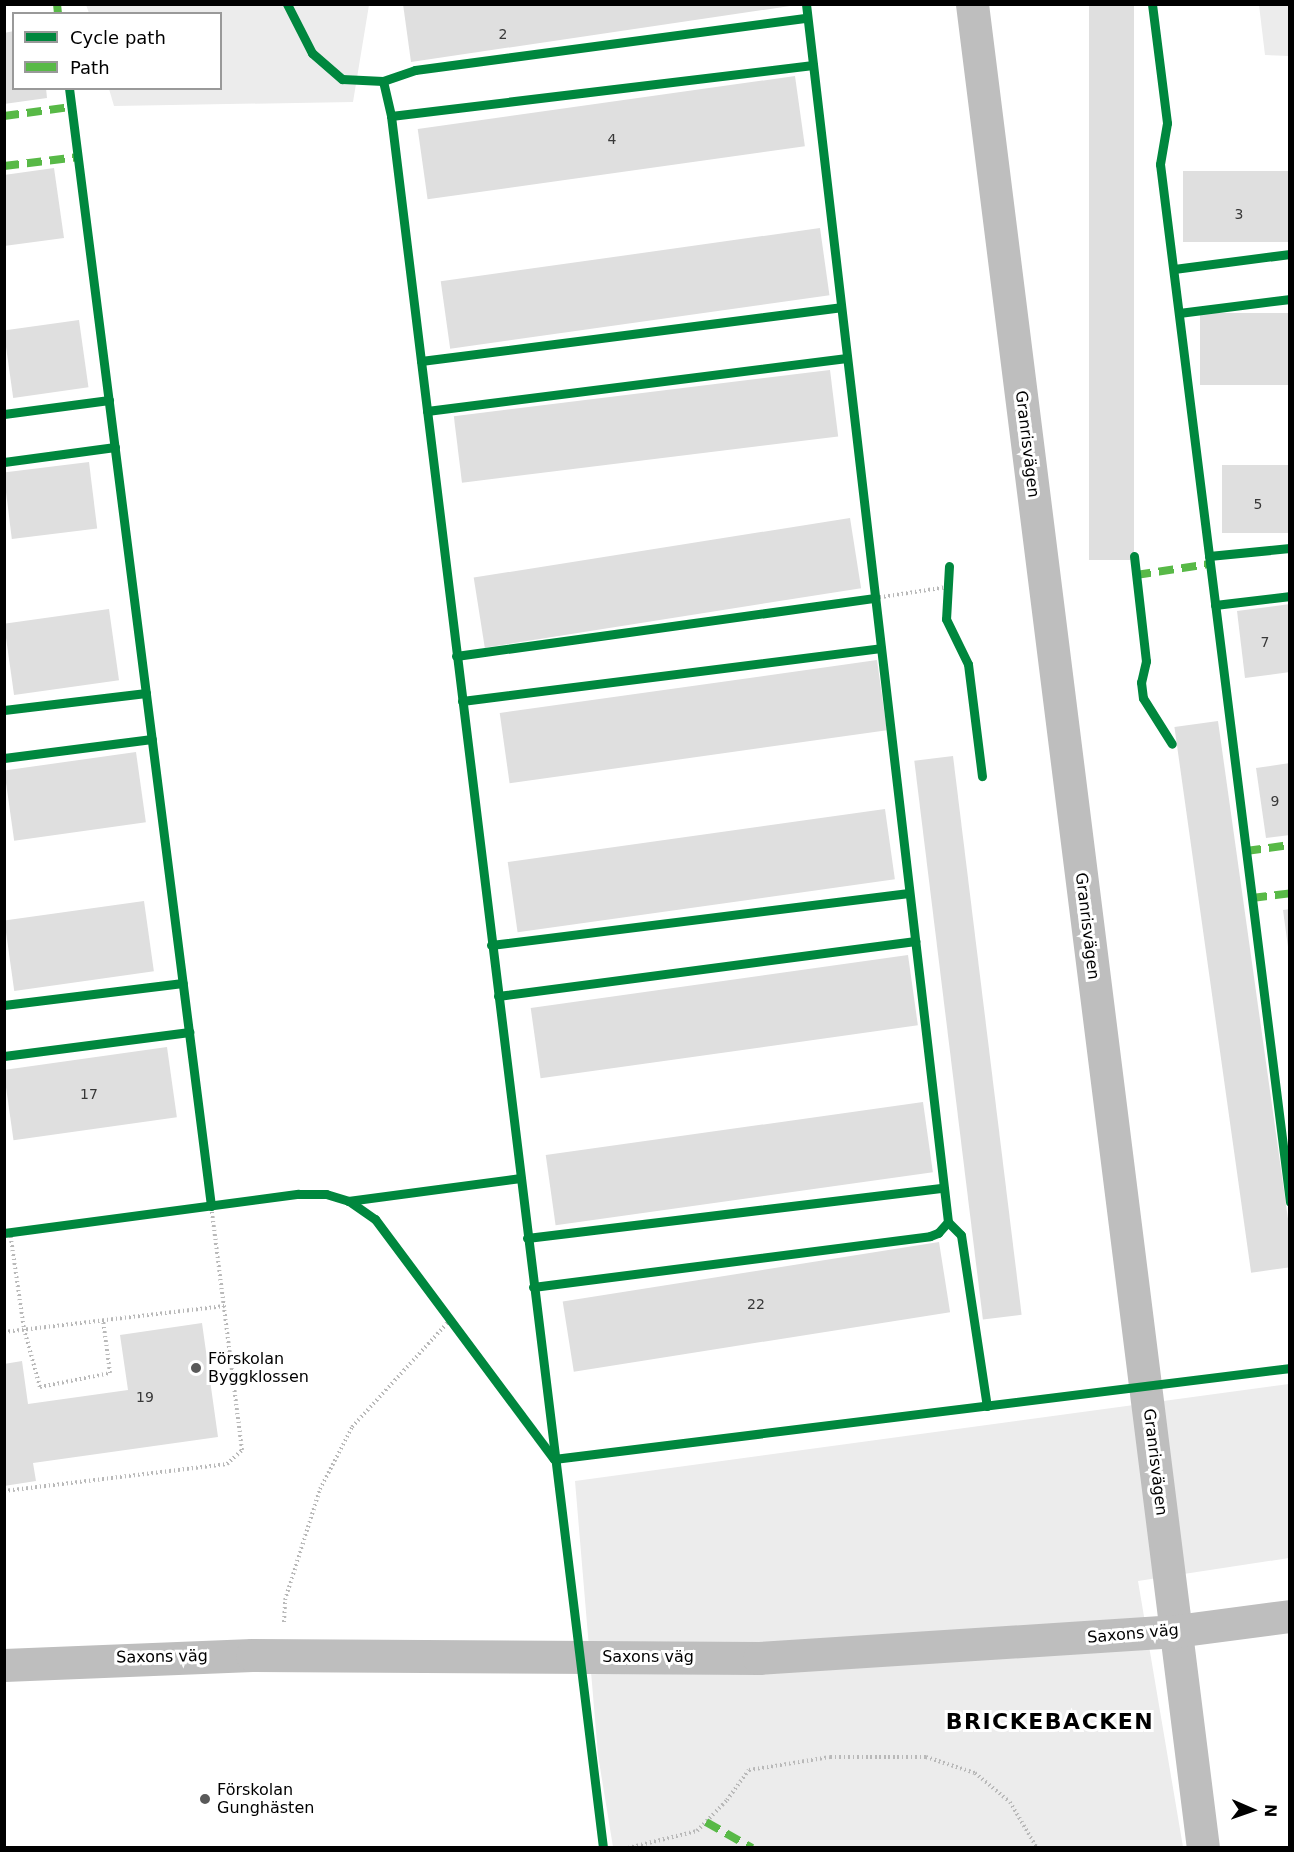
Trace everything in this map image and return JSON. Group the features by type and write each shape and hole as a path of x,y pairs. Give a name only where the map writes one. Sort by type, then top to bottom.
{"street":[{"name":"Granrisvägen","path":"972,4 1203,1848"},
{"name":"Saxons väg","path":"4,1665 283,1655 759,1658 1176,1631 1290,1616"}],"path":[{"path":"875,598 947,587"},
{"path":"4,1491 227,1464 242,1450 211,1206"},
{"path":"10,1232 24,1329 40,1387 110,1373 103,1320"},
{"path":"4,1332 225,1306"},
{"path":"283,1655 285,1600 320,1489 352,1427 450,1320"},
{"path":"628,1848 697,1831 748,1770 842,1757 926,1757 975,1773 1010,1802 1037,1848"}],"shaded area":[{"path":"86,5 369,5 353,102 114,106 109,90 222,90 222,12 89,12"},
{"path":"1259,5 1289,5 1289,56 1265,55"},
{"path":"1289,1384 1289,1558 1138,1581 1183,1847 613,1847 598,1755 575,1481"}],"building":[{"path":"403,4 790,4 790,6 411,62"},
{"path":"1089,5 1134,5 1134,560 1089,560"},
{"path":"12,31 12,90 46,90 47,98 4,104 4,33"},
{"path":"795,76 805,146 428,199 418,129"},
{"path":"54,168 64,238 4,246 4,175"},
{"path":"1183,171 1290,171 1290,242 1183,242"},
{"path":"820,228 829,295 450,349 441,281"},
{"path":"1200,313 1290,313 1290,385 1200,385"},
{"path":"79,320 88,387 13,398 4,331"},
{"path":"830,370 838,437 462,483 454,416"},
{"path":"89,462 97,529 12,539 4,472"},
{"path":"1222,465 1290,465 1290,533 1222,533"},
{"path":"850,518 861,588 485,648 474,578"},
{"path":"1290,604 1290,672 1245,678 1237,611"},
{"path":"109,609 119,680 14,695 4,624"},
{"path":"877,660 887,730 510,783 500,713"},
{"path":"1218,721 1290,1233 1290,1267 1251,1273 1174,727"},
{"path":"136,752 146,822 14,841 4,771"},
{"path":"953,756 1022,1315 983,1320 914,761"},
{"path":"1290,763 1290,835 1266,838 1256,768"},
{"path":"885,809 895,879 518,932 508,862"},
{"path":"144,901 154,971 14,991 4,921"},
{"path":"1290,909 1290,947 1288,947 1283,910"},
{"path":"908,955 918,1025 541,1078 531,1008"},
{"path":"167,1047 177,1117 13,1140 4,1070"},
{"path":"923,1102 933,1172 556,1225 546,1155"},
{"path":"939,1242 950,1312 574,1372 563,1302"},
{"path":"202,1323 218,1437 33,1463 36,1481 4,1486 4,1364 22,1361 28,1404 128,1390 120,1335"}],"marked path":[{"path":"57,4 58,12"},
{"path":"4,116 71,107"},
{"path":"4,166 78,157"},
{"path":"1136,575 1210,564"},
{"path":"1246,851 1290,845"},
{"path":"1252,898 1290,893"},
{"path":"706,1822 752,1848"}],"cycle path":[{"path":"287,4 312,53 342,79 383,81 391,116 603,1848"},
{"path":"806,4 948,1222 961,1235 987,1406"},
{"path":"1152,4 1167,123 1160,164 1290,1202"},
{"path":"383,81 415,70 807,18"},
{"path":"391,116 813,65"},
{"path":"69,90 211,1206"},
{"path":"1174,269 1290,254"},
{"path":"1179,313 1290,299"},
{"path":"421,361 841,307"},
{"path":"427,411 847,358"},
{"path":"4,414 109,400"},
{"path":"4,462 115,447"},
{"path":"1209,556 1290,548"},
{"path":"1134,556 1146,661 1141,682 1143,698 1172,744"},
{"path":"949,566 946,619 968,664 982,776"},
{"path":"1215,605 1290,596"},
{"path":"456,656 875,598"},
{"path":"462,701 881,648"},
{"path":"4,710 146,693"},
{"path":"4,758 152,739"},
{"path":"491,945 909,893"},
{"path":"498,996 915,941"},
{"path":"4,1005 183,983"},
{"path":"4,1056 189,1032"},
{"path":"348,1201 520,1178"},
{"path":"527,1238 943,1188"},
{"path":"4,1233 298,1194 326,1194 349,1201 375,1219 554,1459 1290,1368"},
{"path":"533,1287 930,1236 938,1233 948,1222"}],"place":[{"name":"Förskolan Byggklossen","path":"196,1368"},
{"name":"Förskolan Gunghästen","path":"205,1799"}],"district":[{"name":"BRICKEBACKEN","path":"1050,1722"}]}
